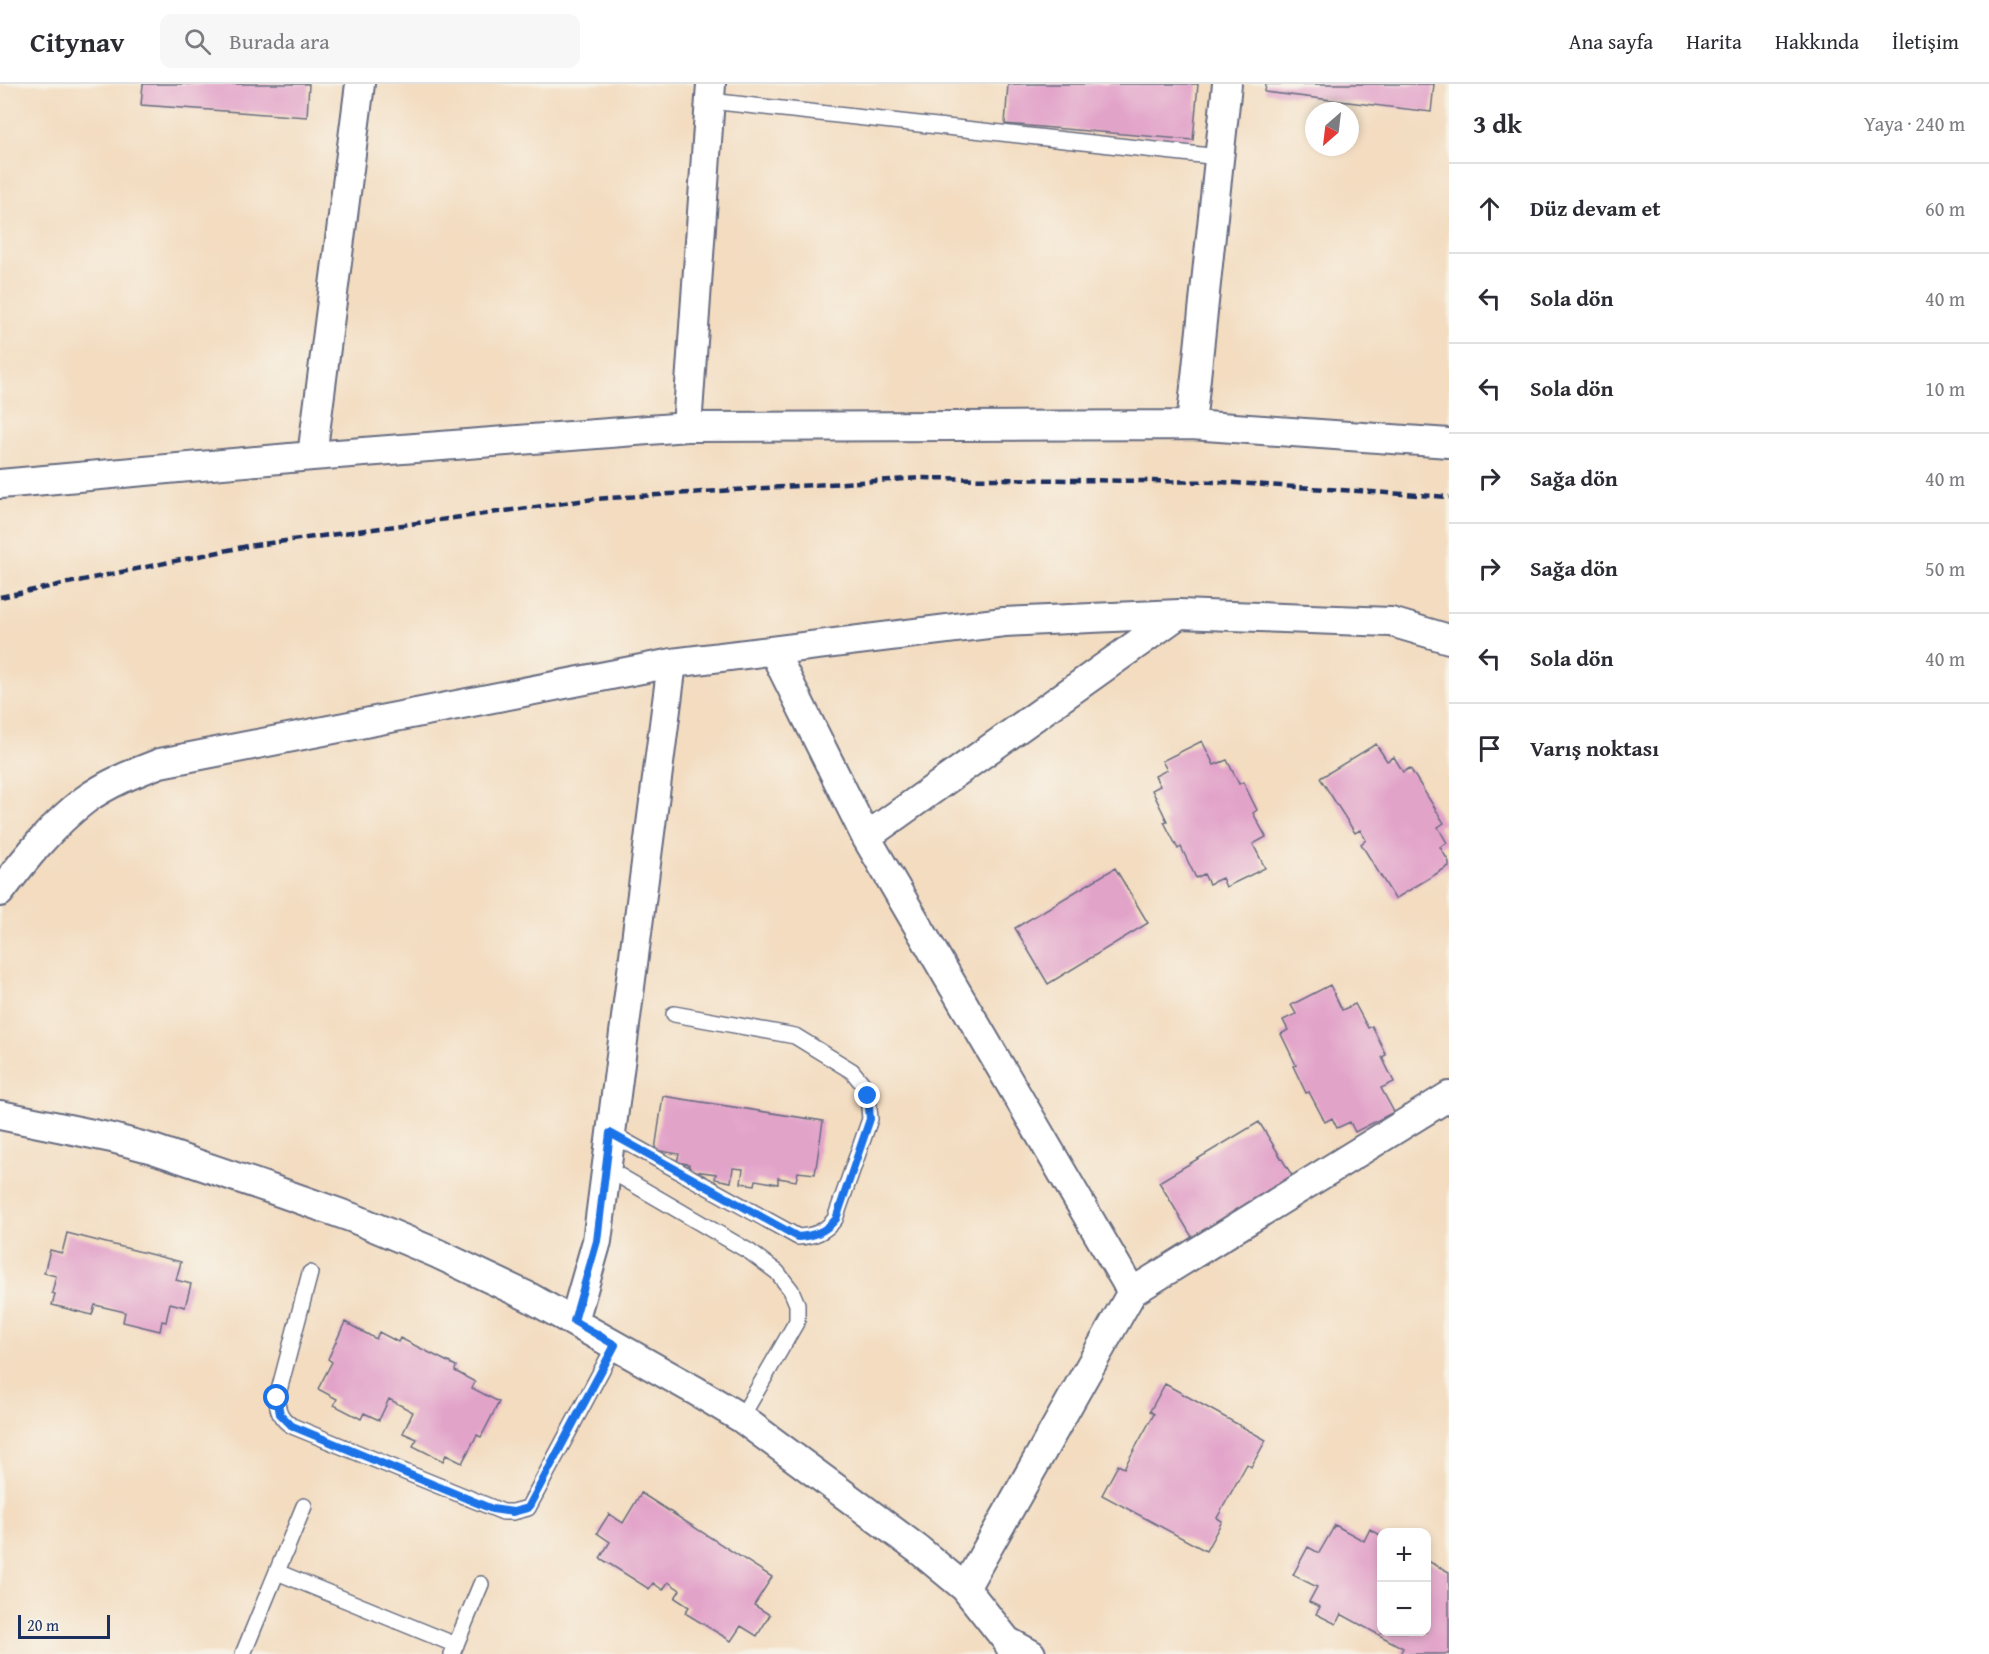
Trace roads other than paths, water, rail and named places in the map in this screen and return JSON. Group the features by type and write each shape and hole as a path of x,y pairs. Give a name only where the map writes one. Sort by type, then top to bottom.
{"street":[{"path":"312,456 360,84"},
{"path":"1191,425 1227,84"},
{"path":"687,427 710,93"},
{"path":"0,484 312,456 687,427 1191,425 1449,443"},
{"path":"0,892 62,820 86,800 112,783 160,763 672,663 1004,622 1179,614 1391,622 1449,639"},
{"path":"866,837 1179,614"},
{"path":"774,652 866,837 1132,1292"},
{"path":"574,1321 597,1241 672,663"},
{"path":"965,1588 1132,1292 1449,1096"},
{"path":"0,1115 112,1138 153,1149 353,1218 436,1253 574,1321 741,1418 919,1550 965,1588 1017,1650"}],"lane":[{"path":"710,93 1219,157"},
{"path":"610,1133 798,1237 819,1234 836,1219 870,1119 868,1096 862,1083 852,1071 795,1036 674,1014"},
{"path":"606,1168 750,1252 777,1272 791,1290 797,1304 797,1321 741,1418"},
{"path":"310,1273 277,1398 280,1414 285,1421 292,1426 503,1512 528,1508 615,1345"},
{"path":"243,1654 304,1506"},
{"path":"277,1572 454,1649 481,1584"}],"railway":[{"path":"0,597 248,546 594,499 922,478 1220,482 1449,497"}]}
